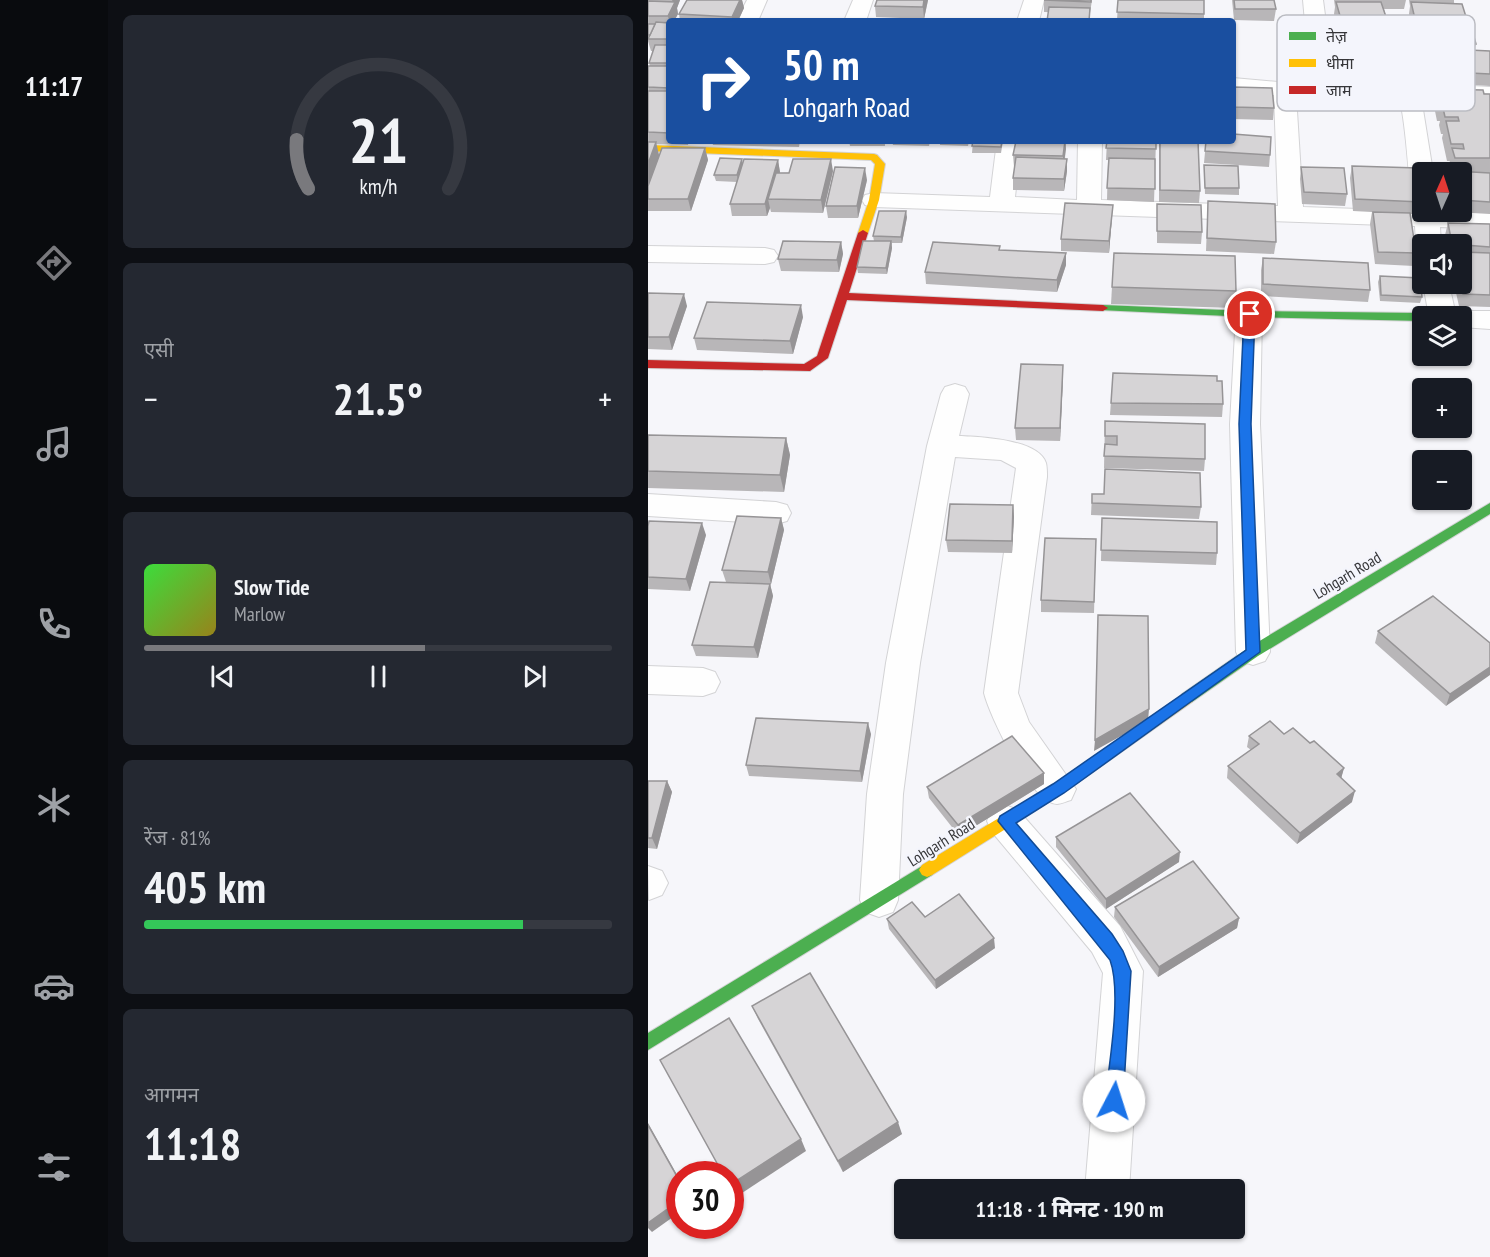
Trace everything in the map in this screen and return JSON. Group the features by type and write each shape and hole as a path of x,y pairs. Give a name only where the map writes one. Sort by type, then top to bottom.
{"street":[{"path":"748,18 757,0"},
{"path":"856,18 863,0"},
{"path":"1029,18 1034,0"},
{"path":"1313,0 1315,15"},
{"path":"1236,85 1277,88"},
{"path":"1475,93 1490,94"},
{"path":"1286,111 1291,213"},
{"path":"1412,111 1419,162"},
{"path":"1002,203 1009,144"},
{"path":"1089,208 1090,144"},
{"path":"648,148 808,147 874,157 880,164 874,200 822,358 806,368 648,364"},
{"path":"874,200 1089,208 1412,215"},
{"path":"1472,219 1490,221"},
{"path":"648,254 765,256"},
{"path":"842,296 1250,314 1412,317"},
{"path":"1250,314 1245,424 1253,652"},
{"path":"1472,319 1490,320"},
{"path":"879,900 885,794 903,663 942,446 955,394"},
{"path":"942,446 1005,450 1021,454 1031,463 1032,477 1001,693 1006,715 1019,739 1058,789"},
{"path":"648,505 776,513"},
{"name":"Lohgarh Road","path":"648,1042 1058,789 1253,652 1490,508"},
{"path":"648,680 703,682"},
{"path":"1005,821 1106,939 1123,971 1108,1179"}],"building":[{"path":"687,0 740,0 732,17 679,14"},
{"path":"877,0 924,0 923,7 875,6"},
{"path":"1044,0 1091,0 1091,2"},
{"path":"1118,0 1204,0 1204,14 1117,12"},
{"path":"1234,0 1274,0 1276,9 1235,9"},
{"path":"648,1 675,2 668,16 648,16"},
{"path":"1336,2 1381,2 1385,15 1340,15"},
{"path":"1411,2 1462,4 1465,15 1414,15"},
{"path":"1049,7 1090,8 1089,18 1047,18"},
{"path":"656,22 666,23 666,39 648,39"},
{"path":"648,24 655,24 650,35 648,35"},
{"path":"655,45 666,45 666,63 649,63"},
{"path":"1475,50 1490,51 1490,74 1475,73"},
{"path":"648,66 666,66 666,88 648,87"},
{"path":"1236,87 1272,88 1274,108 1236,107"},
{"path":"1475,90 1483,90 1484,94 1490,94 1490,158 1455,158 1452,148 1464,149 1463,144 1451,144 1446,121 1459,121 1458,117 1445,117 1444,111 1475,111"},
{"path":"648,91 666,91 666,133 648,132"},
{"path":"1236,134 1271,137 1270,155 1205,151 1206,144 1236,144"},
{"path":"648,142 656,142 648,164"},
{"path":"972,144 1002,144 1001,147 972,146"},
{"path":"1015,144 1065,144 1063,156 1013,155"},
{"path":"1107,144 1156,144 1156,149 1106,148"},
{"path":"1160,144 1198,144 1200,191 1160,190"},
{"path":"662,148 705,148 688,199 648,199 648,186"},
{"path":"1016,157 1067,159 1064,179 1013,178"},
{"path":"720,158 742,159 737,175 714,175"},
{"path":"1109,158 1155,159 1155,189 1107,188"},
{"path":"744,159 778,160 765,204 730,204"},
{"path":"793,159 831,159 821,200 768,199 776,173 789,173"},
{"path":"1204,165 1238,166 1239,188 1205,188"},
{"path":"1352,166 1412,168 1412,202 1355,199"},
{"path":"835,167 865,168 857,206 826,206"},
{"path":"1301,167 1344,168 1347,194 1304,192"},
{"path":"1472,172 1490,173 1490,202 1472,201"},
{"path":"1208,201 1275,204 1276,242 1207,238"},
{"path":"1065,203 1113,205 1109,241 1061,239"},
{"path":"1157,204 1201,205 1202,232 1157,231"},
{"path":"879,211 906,211 901,237 873,236"},
{"path":"1373,212 1410,213 1413,234 1412,253 1378,252"},
{"path":"1448,223 1490,224 1490,247 1472,246 1472,234 1450,234"},
{"path":"783,241 841,242 837,260 778,259"},
{"path":"863,241 891,241 886,268 857,267"},
{"path":"933,242 1000,246 999,250 1066,253 1057,280 925,272"},
{"path":"1472,252 1490,253 1490,295 1463,294 1472,294"},
{"path":"1114,253 1235,256 1236,291 1112,287"},
{"path":"1263,258 1368,263 1370,290 1263,284"},
{"path":"1380,276 1412,278 1412,294 1422,294 1422,297 1381,295"},
{"path":"648,293 684,294 669,337 648,337"},
{"path":"707,302 801,305 790,341 694,338"},
{"path":"1021,364 1063,365 1060,428 1015,428"},
{"path":"1113,373 1217,376 1217,381 1222,381 1223,404 1111,403"},
{"path":"1105,421 1205,424 1205,459 1104,456 1105,444 1117,445 1117,436 1105,436"},
{"path":"648,435 786,438 780,475 648,471"},
{"path":"1105,469 1200,473 1201,507 1092,503 1092,494 1104,494"},
{"path":"950,504 1013,505 1012,541 946,540"},
{"path":"737,516 781,518 768,572 722,570"},
{"path":"1102,518 1217,522 1217,553 1101,550"},
{"path":"649,521 702,523 686,579 648,577"},
{"path":"1045,538 1096,539 1094,602 1041,600"},
{"path":"710,582 770,584 754,647 692,645"},
{"path":"1433,596 1490,643 1490,667 1450,694 1378,631"},
{"path":"1098,615 1148,616 1149,709 1095,740"},
{"path":"756,718 868,723 860,771 746,765"},
{"path":"1270,721 1284,734 1293,728 1310,743 1314,741 1344,768 1337,774 1355,791 1300,833 1228,766 1259,744 1249,736"},
{"path":"1012,736 1044,773 958,825 927,787"},
{"path":"648,781 667,781 652,838 648,838"},
{"path":"1130,793 1180,852 1106,899 1056,837"},
{"path":"1193,861 1239,918 1159,967 1115,907"},
{"path":"959,894 994,938 935,980 887,919 912,902 925,917"},
{"path":"810,973 898,1122 838,1161 752,1006"},
{"path":"729,1018 801,1139 744,1176 744,1161 716,1161 660,1060"},
{"path":"648,1125 668,1161 666,1161 666,1210 648,1223"}],"traffic: fast":[{"path":"1103,308 1249,314 1412,317"},
{"path":"1187,698 1253,652 1490,508"},
{"path":"648,1042 927,870"}],"traffic: slow":[{"path":"648,148 874,157 880,164 874,200 863,233"},
{"path":"927,870 1058,789 1187,698"}],"traffic: jam":[{"path":"648,364 806,368 822,358 863,233"},
{"path":"842,296 1103,308"}],"route":[{"path":"1114,1101 1123,971 1106,939 1005,821 1058,789 1253,652 1245,424 1250,314"}]}
